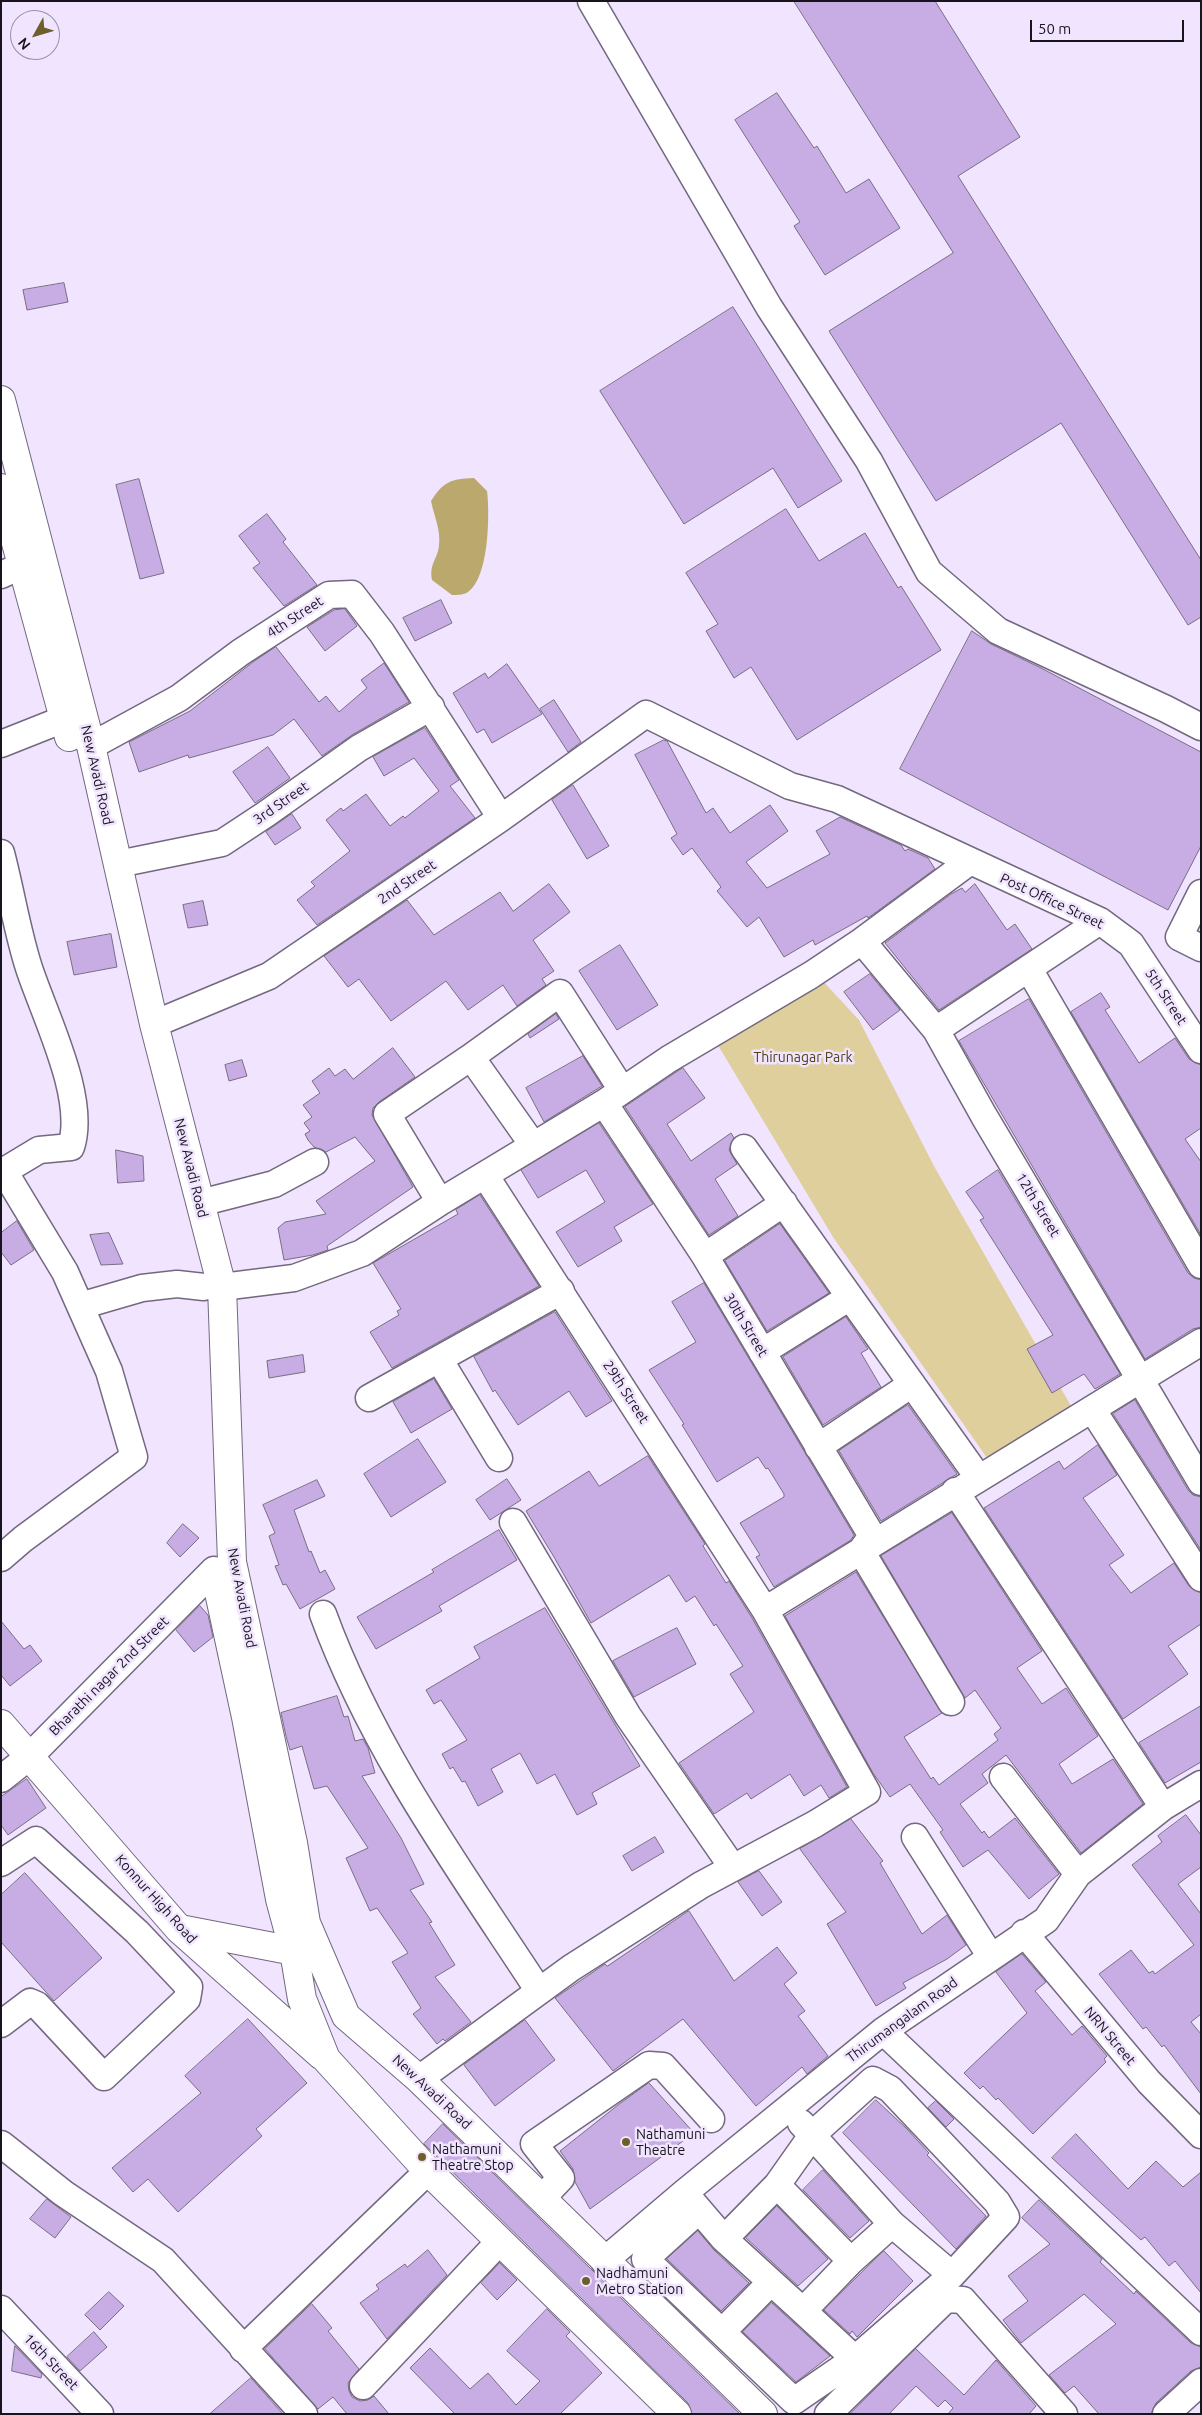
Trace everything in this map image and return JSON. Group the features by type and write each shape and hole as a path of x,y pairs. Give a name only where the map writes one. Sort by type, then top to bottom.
{"main road":[{"name":"New Avadi Road","path":"1,400 90,746 154,1024 200,1203 213,1287 232,1562 294,1843 306,1923 302,1999 326,2060 428,2171 677,2414"},
{"name":"New Avadi Road","path":"1,488 11,571 64,719 213,1287 214,1570 246,1717 280,1899 304,1949 348,2018 420,2079 543,2197 604,2261 762,2414"},
{"name":"Konnur High Road","path":"1,1724 170,1919 326,2060"},
{"path":"170,1919 304,1949"},
{"path":"316,2034 348,2018"}],"street":[{"path":"591,1 769,307 869,461 929,572 998,631 1201,727"},
{"name":"4th Street","path":"90,746 179,698 241,652 329,595 352,594 382,632 501,818"},
{"name":"3rd Street","path":"118,864 222,843 359,748 431,707"},
{"name":"2nd Street","path":"154,1024 269,976 501,818 646,714"},
{"name":"Post Office Street","path":"646,714 790,786 837,799 969,862 1100,921 1131,944"},
{"path":"1,744 64,719"},
{"path":"1,853 29,967 70,1081 75,1133 70,1147 39,1150 3,1172 65,1272 109,1371 134,1457 23,1539 1,1558"},
{"path":"80,1306 142,1288 177,1284 213,1287 294,1278 362,1252 862,941 969,862"},
{"path":"1201,894 1178,937 1201,948"},
{"path":"936,1030 1029,970 1100,921"},
{"name":"12th Street","path":"862,941 936,1030 984,1116 1201,1482"},
{"name":"5th Street","path":"1131,944 1201,1050"},
{"path":"1029,970 1201,1265"},
{"name":"30th Street","path":"472,1058 560,993 613,1096 705,1256 872,1536 861,1551"},
{"path":"440,1202 388,1114 472,1058 533,1145"},
{"path":"744,1148 978,1477"},
{"path":"200,1203 274,1184 315,1162"},
{"name":"29th Street","path":"485,1175 765,1610 867,1792 815,1824 733,1868"},
{"path":"705,1256 784,1203"},
{"path":"369,1398 561,1291"},
{"path":"762,1352 850,1298"},
{"path":"765,1610 978,1477 1201,1342"},
{"path":"439,1359 499,1458"},
{"path":"818,1447 912,1384"},
{"path":"1092,1408 1201,1578"},
{"path":"955,1492 1163,1807"},
{"path":"420,2079 570,1968 693,1890 733,1868 628,1716 513,1522"},
{"path":"861,1551 952,1702"},
{"name":"Bharathi nagar 2nd Street","path":"1,1778 30,1756 214,1570"},
{"path":"323,1614 347,1676 401,1778 539,1991"},
{"path":"1003,1777 1078,1874"},
{"name":"Thirumangalam Road","path":"604,2261 691,2201 788,2107 884,2030 1046,1920 1078,1874 1163,1807 1201,1784"},
{"path":"915,1837 991,1957"},
{"path":"1,1863 36,1840 137,1932 189,1987 187,1999 104,2077 37,2005 30,2002 1,2024"},
{"path":"137,1932 170,1919"},
{"name":"NRN Street","path":"1024,1934 1149,2082 1201,2135"},
{"path":"884,2030 1201,2332"},
{"path":"543,2197 561,2178 534,2144 649,2065 663,2066 711,2119"},
{"path":"724,2239 777,2185 813,2134 874,2080 890,2089 998,2202 1006,2217 952,2275 855,2359 794,2401 644,2259 691,2201 724,2239 855,2359"},
{"path":"788,2107 892,2224 952,2275"},
{"path":"1,2144 55,2187 163,2260 304,2414"},
{"path":"243,2349 428,2171"},
{"path":"777,2185 851,2261"},
{"path":"803,2311 851,2261 892,2224"},
{"path":"363,2386 500,2241"},
{"path":"722,2332 771,2282"},
{"path":"828,2414 946,2299 963,2300 1064,2414"},
{"name":"16th Street","path":"1,2309 100,2414"},
{"path":"1166,2414 1201,2382"}],"green space":[{"name":"Thirunagar Park","path":"806,963 859,1020 935,1168 1071,1406 987,1458 833,1237 710,1032"}],"shaded area":[{"path":"474,478 487,491 488,529 484,560 475,585 466,593 452,595 432,580 431,574 439,539 431,501 440,489 449,482"}],"building":[{"path":"794,1 935,1 1020,137 958,176 1201,560 1201,617 1188,625 1061,423 936,501 829,331 953,253"},
{"path":"777,93 814,148 817,146 846,193 869,179 900,228 825,275 794,226 800,222 735,120"},
{"path":"64,283 68,302 27,310 23,290"},
{"path":"733,307 842,481 798,508 773,468 684,524 600,391"},
{"path":"139,479 164,573 140,579 116,485"},
{"path":"786,509 819,561 865,533 898,588 901,586 941,650 797,740 751,667 734,678 706,631 718,624 686,573"},
{"path":"267,514 286,539 283,542 317,585 284,606 253,568 260,563 239,536"},
{"path":"441,600 452,623 415,641 403,618"},
{"path":"345,609 357,626 325,651 307,627 334,610"},
{"path":"972,631 991,644 1041,668 1201,752 1201,846 1168,910 900,769"},
{"path":"276,647 319,702 326,696 339,712 367,688 361,680 384,663 409,702 352,735 322,756 294,719 273,735 189,758 188,755 139,772 129,742 190,711 253,662"},
{"path":"507,664 542,714 492,743 484,729 477,733 453,693 485,673 488,678"},
{"path":"554,700 581,742 568,752 540,709"},
{"path":"425,728 459,780 450,786 475,818 317,925 297,900 315,886 311,882 350,851 326,820 341,808 343,811 366,794 390,826 403,816 405,818 439,791 414,758 384,776 373,757"},
{"path":"664,740 667,741 706,813 713,808 730,833 770,805 788,831 746,862 767,888 830,854 816,831 840,817 901,845 905,851 908,849 928,858 935,869 868,918 867,916 815,945 813,940 784,957 759,917 747,927 717,891 721,887 692,848 683,855 671,838 677,834 635,755"},
{"path":"268,747 290,778 255,803 233,772"},
{"path":"573,785 609,846 587,859 552,800"},
{"path":"292,814 301,828 275,845 266,832"},
{"path":"549,884 570,912 533,940 554,971 542,979 546,985 517,1006 503,985 468,1010 446,981 391,1021 359,979 348,987 324,956 407,900 434,935 500,892 513,911"},
{"path":"975,884 1007,930 1015,924 1032,949 939,1010 885,943 951,894 962,888 965,892"},
{"path":"203,901 208,925 188,928 183,905"},
{"path":"111,934 117,967 74,975 67,942"},
{"path":"620,945 658,1005 617,1030 579,971"},
{"path":"870,974 900,1010 873,1030 844,992"},
{"path":"1101,993 1110,1007 1105,1010 1139,1063 1175,1038 1189,1059 1201,1065 1201,1128 1185,1139 1201,1162 1201,1235 1071,1012"},
{"path":"1029,999 1188,1273 1194,1278 1201,1280 1201,1327 1193,1329 1145,1359 959,1041"},
{"path":"556,1014 559,1019 530,1038 528,1034"},
{"path":"393,1048 415,1077 379,1102 373,1108 372,1115 413,1187 327,1246 328,1250 313,1255 284,1260 278,1228 285,1222 326,1214 316,1201 375,1161 355,1137 326,1152 314,1147 308,1140 305,1134 310,1131 304,1123 312,1117 303,1105 320,1093 312,1081 329,1068 335,1076 345,1069 353,1079"},
{"path":"583,1056 602,1086 544,1122 526,1088"},
{"path":"242,1060 247,1076 229,1081 225,1065"},
{"path":"683,1068 705,1098 667,1124 691,1161 731,1133 734,1138 729,1150 737,1164 715,1179 738,1216 709,1235 625,1107"},
{"path":"599,1123 653,1204 614,1227 622,1241 578,1267 556,1232 605,1202 586,1170 538,1198 521,1170"},
{"path":"116,1150 143,1156 144,1181 118,1183"},
{"path":"998,1170 1120,1374 1095,1389 1084,1374 1052,1393 1027,1349 1053,1335 980,1220 984,1218 966,1192"},
{"path":"480,1195 539,1286 392,1368 370,1332 399,1315 397,1311 401,1309 373,1263 458,1214 456,1210"},
{"path":"17,1221 34,1250 11,1265 1,1252 1,1233"},
{"path":"780,1224 829,1293 767,1331 725,1261"},
{"path":"109,1233 123,1264 101,1265 90,1235"},
{"path":"704,1283 854,1535 851,1540 774,1587 756,1557 760,1555 740,1523 784,1497 784,1494 768,1468 766,1469 758,1457 717,1482 682,1425 684,1424 649,1370 696,1342 672,1302"},
{"path":"555,1312 612,1401 586,1417 569,1391 518,1425 495,1390 493,1392 474,1357"},
{"path":"846,1317 868,1349 861,1353 881,1387 823,1425 783,1357"},
{"path":"303,1355 305,1372 269,1378 267,1361"},
{"path":"434,1379 452,1409 411,1433 393,1402"},
{"path":"1135,1400 1188,1490 1193,1495 1201,1497 1201,1550 1113,1414"},
{"path":"908,1405 957,1474 881,1521 839,1451"},
{"path":"418,1439 446,1482 391,1517 364,1474"},
{"path":"1098,1445 1117,1475 1083,1498 1124,1555 1109,1565 1131,1593 1174,1563 1189,1586 1201,1593 1201,1624 1168,1646 1188,1674 1123,1719 984,1508 1059,1461 1064,1469"},
{"path":"648,1456 705,1544 703,1546 726,1583 729,1581 752,1618 847,1787 829,1798 821,1785 804,1796 790,1774 751,1799 747,1793 714,1814 679,1763 754,1712 730,1674 743,1666 695,1596 686,1602 669,1575 591,1623 526,1511 589,1471 599,1486"},
{"path":"507,1479 521,1500 490,1520 476,1500"},
{"path":"317,1480 325,1496 294,1510 309,1552 311,1551 320,1573 325,1570 335,1589 300,1609 286,1584 283,1585 275,1566 279,1565 269,1536 275,1533 263,1505"},
{"path":"952,1513 1042,1651 1017,1668 1042,1704 1066,1688 1098,1736 1059,1764 1072,1784 1113,1759 1143,1804 1081,1853 1006,1755 982,1774 988,1783 960,1804 982,1833 984,1831 989,1838 1015,1818 1059,1874 1029,1899 988,1850 963,1867 940,1832 943,1830 910,1784 890,1797 873,1773 785,1616 856,1572 942,1713 904,1737 931,1779 933,1777 939,1785 998,1740 994,1734 1001,1728 975,1690 965,1698 881,1556"},
{"path":"183,1524 199,1538 180,1557 167,1543"},
{"path":"499,1530 517,1560 439,1606 442,1611 376,1649 357,1617 434,1572 432,1570"},
{"path":"200,1606 208,1615 213,1637 194,1652 176,1630"},
{"path":"545,1608 640,1766 592,1793 597,1804 577,1815 555,1774 537,1784 520,1753 491,1769 503,1792 478,1806 465,1781 462,1782 453,1767 450,1769 442,1754 467,1740 441,1700 434,1704 426,1690 480,1658 474,1647"},
{"path":"1,1621 24,1649 30,1645 42,1661 10,1686 1,1675"},
{"path":"677,1628 696,1664 634,1697 613,1661"},
{"path":"337,1696 344,1717 348,1716 355,1741 363,1739 368,1748 375,1773 362,1776 401,1838 424,1884 410,1890 432,1922 429,1923 455,1965 435,1977 471,2022 445,2041 443,2039 437,2044 413,2014 421,2008 392,1962 408,1953 377,1908 370,1911 346,1858 368,1848 327,1786 314,1789 302,1746 290,1750 281,1713"},
{"path":"1201,1706 1201,1762 1165,1783 1139,1743"},
{"path":"27,1779 46,1808 8,1835 1,1825 1,1797"},
{"path":"1186,1815 1201,1835 1201,1867 1178,1884 1201,1914 1201,2014 1191,2022 1201,2034 1201,2094 1164,2045 1162,2047 1146,2027 1143,2029 1099,1974 1131,1950 1149,1973 1153,1971 1155,1974 1194,1945 1132,1865 1162,1842 1158,1836"},
{"path":"851,1819 883,1861 880,1863 922,1934 947,1915 966,1945 947,1959 903,1983 906,1988 876,2006 827,1924 846,1912 800,1849"},
{"path":"655,1837 664,1852 632,1871 623,1856"},
{"path":"759,1871 782,1902 762,1916 738,1882"},
{"path":"25,1873 102,1958 54,2001 1,1942 1,1895"},
{"path":"689,1911 734,1981 777,1947 797,1973 784,1984 805,2011 798,2016 828,2056 807,2074 802,2067 756,2106 683,2019 613,2071 555,1998"},
{"path":"1022,1954 1046,1982 1035,1991 1072,2035 1082,2026 1107,2056 1104,2059 1106,2062 1033,2134 998,2098 996,2100 983,2086 980,2089 964,2073 1027,2013 996,1972"},
{"path":"248,2019 307,2083 256,2129 262,2136 178,2212 148,2179 133,2192 112,2168 201,2093 185,2076"},
{"path":"525,2020 555,2060 495,2106 464,2065"},
{"name":"Nathamuni Theatre","path":"649,2083 694,2133 590,2209 575,2182 573,2169 560,2151"},
{"path":"876,2100 906,2128 929,2153 927,2155 986,2216 956,2249 843,2133"},
{"path":"936,2101 954,2119 946,2127 928,2108"},
{"name":"Nadhamuni Metro Station","path":"443,2124 740,2414 692,2414 688,2403 424,2144"},
{"path":"1076,2134 1128,2189 1156,2161 1183,2187 1201,2172 1201,2293 1175,2261 1169,2266 1145,2237 1141,2240 1052,2158"},
{"path":"823,2170 869,2221 850,2238 803,2190"},
{"path":"47,2199 71,2217 55,2238 30,2219"},
{"path":"1039,2200 1102,2259 1100,2262 1134,2294 1136,2291 1191,2343 1201,2347 1201,2367 1191,2371 1156,2403 1151,2414 1099,2414 1074,2386 1065,2393 1049,2375 1116,2324 1084,2294 1021,2343 1003,2320 1028,2301 1008,2276 1050,2244 1022,2218"},
{"path":"777,2206 828,2259 798,2286 746,2238"},
{"path":"698,2231 714,2250 749,2283 721,2311 667,2259"},
{"path":"428,2250 447,2275 387,2339 360,2303 379,2289 376,2285 405,2264 407,2267"},
{"path":"884,2251 913,2281 857,2337 852,2331 850,2334 824,2310"},
{"path":"500,2263 517,2280 497,2300 481,2283"},
{"path":"109,2292 124,2306 100,2330 85,2315"},
{"path":"772,2303 830,2356 796,2382 743,2332"},
{"path":"312,2304 332,2328 328,2331 359,2369 348,2383 352,2397 360,2401 368,2400 374,2396 389,2414 347,2414 333,2397 318,2409 265,2349"},
{"path":"547,2309 570,2332 566,2336 602,2373 560,2414 455,2414 410,2368 430,2348 470,2389 488,2373 516,2405 540,2381 507,2351"},
{"path":"94,2332 107,2347 80,2371 67,2357"},
{"path":"15,2346 42,2374 41,2378 12,2371"},
{"path":"916,2349 964,2395 996,2360 1036,2406 1029,2414 948,2414 953,2408 945,2400 938,2407 916,2386 889,2414 850,2414"},
{"path":"251,2378 283,2414 210,2414"}],"place":[{"name":"Nathamuni Theatre","path":"626,2142"},
{"name":"Nathamuni Theatre Stop","path":"422,2157"},
{"name":"Nadhamuni Metro Station","path":"586,2281"}]}
